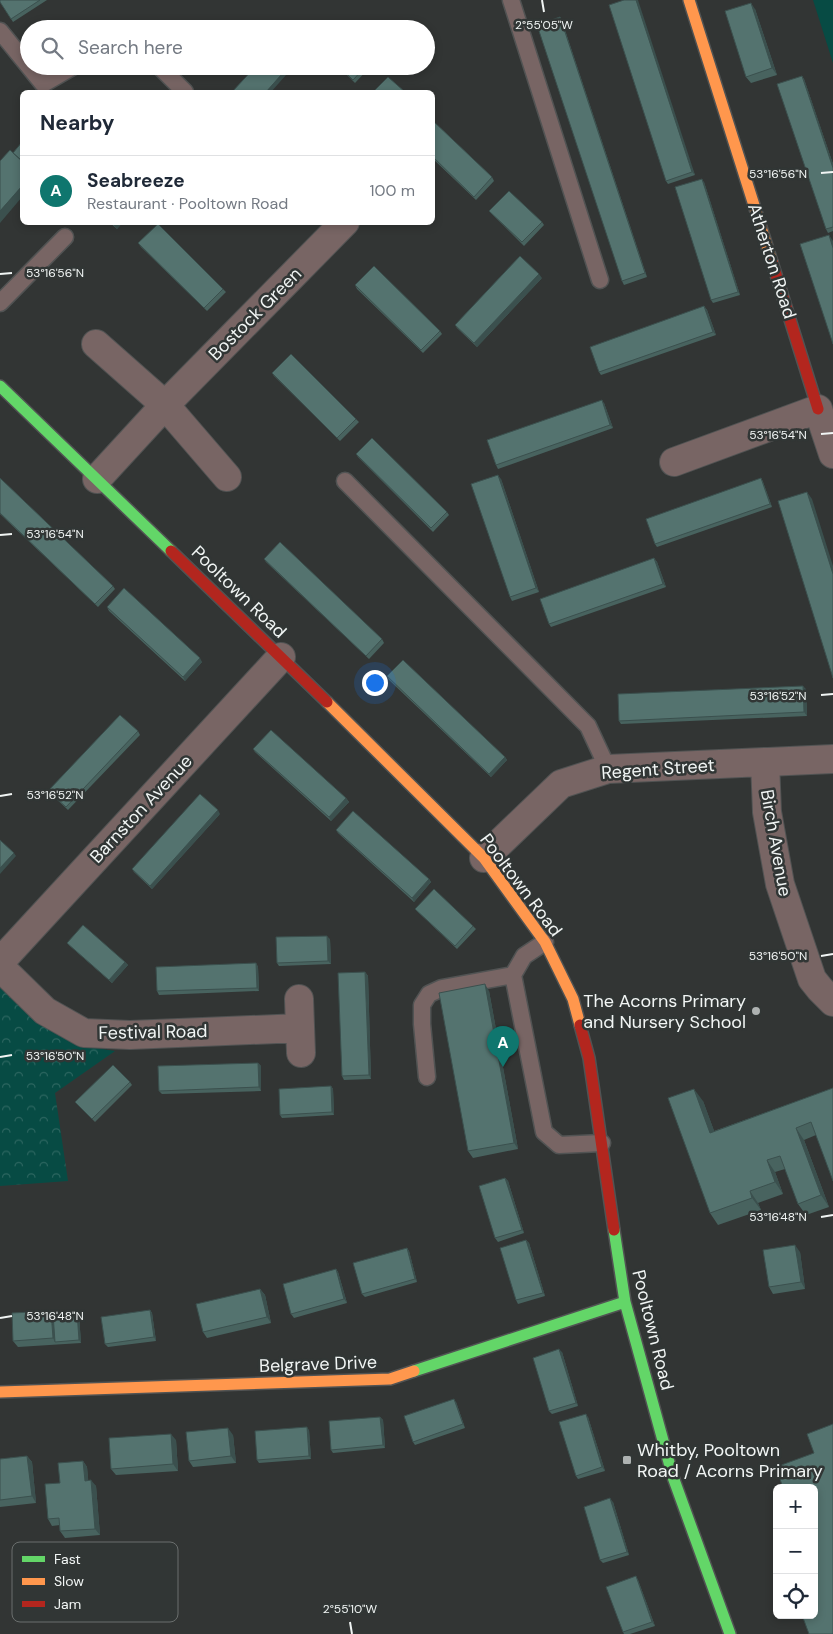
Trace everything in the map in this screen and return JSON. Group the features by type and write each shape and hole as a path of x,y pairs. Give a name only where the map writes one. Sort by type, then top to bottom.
{"street":[{"name":"Atherton Road","path":"689,0 833,454"},
{"name":"Bostock Green","path":"97,479 165,405 342,225"},
{"path":"96,344 165,405 227,477"},
{"name":"Pooltown Road","path":"0,386 281,657 484,858 545,942 572,999 589,1058 625,1302 673,1477 730,1634"},
{"path":"674,462 818,409"},
{"name":"Barnston Avenue","path":"0,962 281,657"},
{"name":"Regent Street","path":"484,858 561,784 608,769 833,759"},
{"name":"Birch Avenue","path":"765,762 767,812 780,884 812,979 833,1002"},
{"name":"Festival Road","path":"0,967 45,1011 84,1033 300,1041 299,999"},
{"name":"Belgrave Drive","path":"0,1392 390,1379 625,1302"}],"lane":[{"path":"511,0 600,280"},
{"path":"0,31 20,56"},
{"path":"36,75 43,84 58,75"},
{"path":"168,75 183,90"},
{"path":"0,303 65,237"},
{"path":"345,481 588,726 608,769"},
{"path":"545,942 524,956 513,975 544,1132 559,1145 602,1143"},
{"path":"427,1077 422,1005 429,994 442,988 513,975"}],"green space":[{"path":"813,0 833,0 833,63"},
{"path":"0,985 31,1016 77,1045 115,1051 55,1093 68,1181 0,1186"}],"building":[{"path":"0,0 40,0 11,19"},
{"path":"624,0 636,0 692,172 666,181 609,5"},
{"path":"751,3 772,68 746,77 725,11"},
{"path":"560,17 645,273 622,281 537,25"},
{"path":"248,75 281,75 268,90 234,90"},
{"path":"348,75 358,75 353,80"},
{"path":"802,76 833,168 833,227 826,229 777,84"},
{"path":"388,77 403,90 375,90"},
{"path":"435,123 492,177 474,197 435,159"},
{"path":"20,144 20,159 13,153"},
{"path":"10,150 20,159 20,188 0,211 0,161"},
{"path":"702,179 738,292 711,300 675,187"},
{"path":"509,191 542,222 522,242 489,211"},
{"path":"159,225 223,289 204,308 138,243"},
{"path":"829,235 833,248 833,344 800,244"},
{"path":"520,256 539,274 474,343 455,325"},
{"path":"374,266 440,331 421,350 355,285"},
{"path":"704,306 713,332 599,372 590,347"},
{"path":"291,354 356,419 337,438 272,373"},
{"path":"602,400 610,425 496,465 487,440"},
{"path":"372,438 447,512 431,528 356,454"},
{"path":"498,475 536,588 510,597 471,484"},
{"path":"0,478 113,586 95,604 0,513"},
{"path":"761,478 770,504 655,544 646,519"},
{"path":"807,492 833,574 833,678 778,501"},
{"path":"280,542 382,639 366,656 264,559"},
{"path":"654,558 663,584 549,624 540,599"},
{"path":"124,588 200,658 183,677 107,607"},
{"path":"403,660 505,757 489,774 387,676"},
{"path":"803,686 804,712 619,721 618,694"},
{"path":"120,715 138,731 66,807 48,791"},
{"path":"271,730 346,798 329,817 253,749"},
{"path":"200,794 218,810 150,886 132,869"},
{"path":"353,811 429,879 412,898 336,830"},
{"path":"0,840 14,853 0,868"},
{"path":"434,889 473,926 455,946 415,909"},
{"path":"83,925 125,962 109,980 67,943"},
{"path":"327,936 328,961 277,963 276,937"},
{"path":"256,963 257,988 157,991 156,967"},
{"path":"365,972 369,1075 342,1076 338,973"},
{"path":"485,984 514,1143 468,1151 439,993"},
{"path":"258,1063 259,1087 159,1091 158,1066"},
{"path":"113,1065 130,1082 92,1119 75,1102"},
{"path":"331,1086 332,1112 280,1115 279,1089"},
{"path":"833,1088 833,1181 811,1122 796,1128 821,1195 798,1204 780,1156 767,1160 775,1182 750,1191 752,1198 710,1213 668,1098 694,1089 710,1133"},
{"path":"505,1178 522,1230 495,1238 479,1186"},
{"path":"526,1240 543,1293 516,1300 500,1248"},
{"path":"795,1245 801,1282 769,1287 763,1250"},
{"path":"407,1248 415,1279 362,1294 353,1263"},
{"path":"336,1269 344,1299 291,1314 283,1284"},
{"path":"260,1289 267,1317 203,1332 196,1304"},
{"path":"150,1310 154,1337 105,1344 101,1317"},
{"path":"51,1311 53,1338 13,1341 12,1313"},
{"path":"77,1312 79,1340 55,1342 53,1314"},
{"path":"559,1349 576,1403 549,1411 533,1358"},
{"path":"454,1399 463,1424 413,1442 404,1416"},
{"path":"586,1414 602,1467 576,1476 559,1422"},
{"path":"380,1417 383,1445 331,1450 329,1421"},
{"path":"833,1424 833,1634 809,1634 803,1619 818,1619 818,1484 782,1484 776,1467 814,1453 807,1434"},
{"path":"307,1427 309,1456 257,1460 255,1431"},
{"path":"228,1428 231,1456 189,1461 186,1432"},
{"path":"171,1434 173,1464 111,1469 109,1438"},
{"path":"27,1456 32,1496 0,1500 0,1459"},
{"path":"83,1461 85,1481 91,1480 95,1529 60,1531 59,1518 48,1519 45,1484 60,1483 58,1463"},
{"path":"610,1498 627,1552 600,1560 584,1507"},
{"path":"636,1576 652,1622 623,1632 606,1587"}],"traffic: fast":[{"path":"0,386 171,551"},
{"path":"614,1230 625,1302 673,1477 730,1634"},
{"path":"414,1371 625,1302"}],"traffic: slow":[{"path":"689,0 772,262"},
{"path":"327,702 484,858 545,942 573,999 580,1025"},
{"path":"0,1392 390,1379 414,1371"}],"traffic: jam":[{"path":"772,262 818,409"},
{"path":"171,551 327,702"},
{"path":"580,1025 589,1058 614,1230"}],"place":[{"name":"The Acorns Primary and Nursery School","path":"756,1011"},
{"name":"Seabreeze","path":"503,1067"},
{"name":"Whitby, Pooltown Road / Acorns Primary","path":"627,1460"}]}
